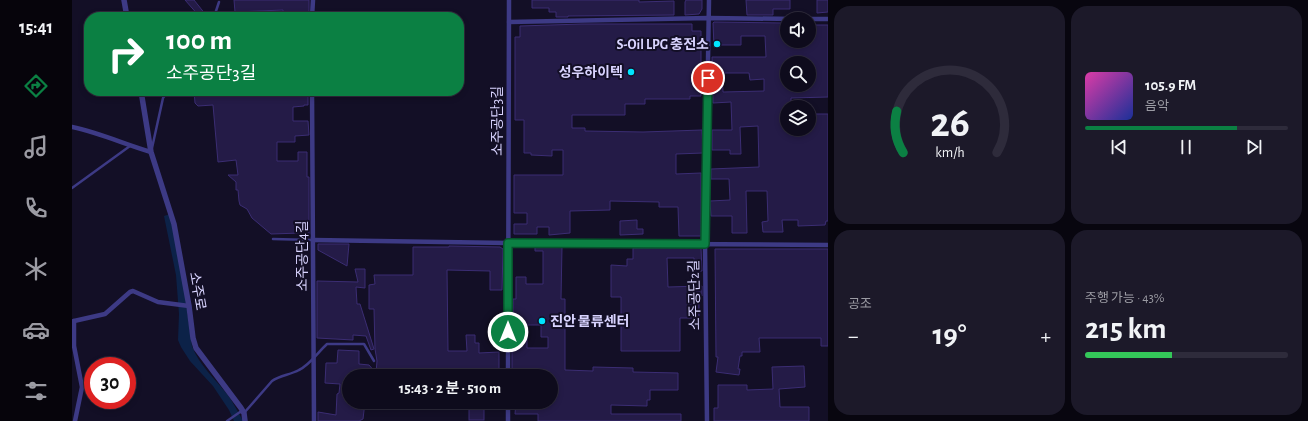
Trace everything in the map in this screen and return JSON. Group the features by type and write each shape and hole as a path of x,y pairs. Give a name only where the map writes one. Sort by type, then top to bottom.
{"street":[{"path":"124,0 126,12"},
{"path":"312,12 313,0"},
{"name":"소주공단3길","path":"508,0 508,369"},
{"name":"소주공단2길","path":"707,421 705,244 709,0"},
{"path":"508,22 709,18 780,19"},
{"path":"816,19 828,19"},
{"name":"소주로","path":"142,96 151,152 174,224 189,306 193,338 196,348 244,413 245,421"},
{"name":"소주공단4길","path":"312,96 314,421"},
{"path":"72,127 95,132 130,146 151,152"},
{"path":"313,240 828,245"},
{"path":"76,421 82,387 74,346 73,320 104,314 133,291 158,302 189,306"},
{"path":"508,409 508,421"}],"lane":[{"path":"216,12 219,2"},
{"path":"151,152 164,96"},
{"path":"72,188 130,146"},
{"path":"273,239 313,240"},
{"path":"227,421 240,412 244,413 272,381 276,378 298,371 327,344 364,344 374,361"}],"water":[{"path":"170,214 181,267 192,346 203,366 229,397 243,421 234,421 229,410 213,386 190,361 178,340 179,314 176,275 164,216"}],"building":[{"path":"185,0 194,0 204,12 196,12"},
{"path":"234,0 309,0 309,12 283,12 283,10 235,12"},
{"path":"532,0 639,0 639,2 674,1 674,15 556,17 556,12 549,12 549,8 532,8"},
{"path":"686,0 702,0 702,9 699,14 685,15"},
{"path":"746,0 790,0 790,9 773,9 773,15 747,15"},
{"path":"817,0 828,0 828,12 817,13"},
{"path":"714,22 780,23 780,48 816,48 816,25 828,25 828,97 791,98 791,100 780,100 780,136 816,136 816,114 828,114 828,221 826,221 825,225 798,226 798,220 782,220 783,232 763,232 762,222 768,221 767,191 746,191 747,233 732,233 732,216 711,216 710,201 730,200 729,179 711,179 711,169 759,167 758,126 740,127 741,154 730,154 730,150 712,150 712,130 732,130 731,102 713,103 712,57 766,57 765,36 741,36 741,45 719,45 719,47 714,47","holes":["722,73 749,73 750,80 764,79 764,91 723,92"]},
{"path":"582,24 692,24 692,31 701,31 701,96 690,96 690,99 645,99 645,104 625,104 625,115 572,115 572,128 585,128 585,131 643,132 702,130 703,153 676,154 676,174 701,173 701,236 679,236 678,207 659,207 659,202 610,201 610,210 570,211 570,233 549,235 549,227 537,227 537,234 514,234 514,224 527,224 527,213 514,213 514,175 563,175 563,150 552,150 552,156 531,155 531,153 524,153 524,120 515,120 515,37 520,37 520,26"},
{"path":"194,96 308,96 308,105 293,107 293,121 308,121 309,135 295,136 295,142 277,142 277,161 298,161 298,152 307,152 307,177 309,177 309,236 301,236 301,233 271,234 252,218 247,209 240,205 238,190 236,190 236,182 228,175 238,175 236,160 218,162 213,105 198,106 195,103"},
{"path":"637,220 637,229 643,229 643,234 620,235 620,221"},
{"path":"318,244 349,244 347,266 318,250"},
{"path":"413,247 500,247 503,249 502,290 490,290 490,271 447,270 448,351 467,351 466,335 475,335 475,343 479,343 479,353 499,352 499,369 376,369 374,309 369,309 369,285 375,284 374,275 413,275"},
{"path":"535,247 562,247 561,299 565,299 565,370 593,371 593,367 633,368 633,372 678,373 678,390 650,390 650,400 647,400 647,406 611,405 611,414 681,414 681,421 538,421 538,414 515,414 515,409 558,409 558,369 512,369 512,334 515,332 520,332 520,317 513,317 513,299 516,299 516,277 526,277 526,284 543,284 543,251 535,251","holes":["527,325 541,325 541,337 548,337 548,348 527,348"]},
{"path":"633,248 701,248 702,271 694,271 694,258 667,258 668,287 702,286 702,296 699,296 699,318 680,318 680,351 621,351 621,297 611,297 611,265 627,266 627,259 633,259"},
{"path":"715,249 828,249 828,346 821,346 821,338 759,338 760,352 742,352 738,369 740,369 739,375 716,372 718,357 716,357"},
{"path":"355,269 365,269 365,288 356,287 357,304 360,304 374,349 371,350 366,336 353,335 353,340 317,338 317,281 358,282"},
{"path":"338,350 359,351 359,364 369,365 372,369 342,369 342,409 364,409 363,419 359,421 318,421 318,412 336,415 337,394 339,393 340,384 325,383 326,363 337,363"},
{"path":"804,366 805,387 779,389 780,407 809,407 809,421 714,421 714,408 718,408 718,385 747,385 747,390 773,389 772,367"},
{"path":"469,409 484,409 484,420 469,420"}],"place":[{"name":"S-Oil LPG 충전소","path":"717,44"},
{"name":"성우하이텍","path":"631,72"},
{"name":"진안 물류센터","path":"542,321"}],"route":[{"path":"508,332 508,243 705,244 708,78"}]}
